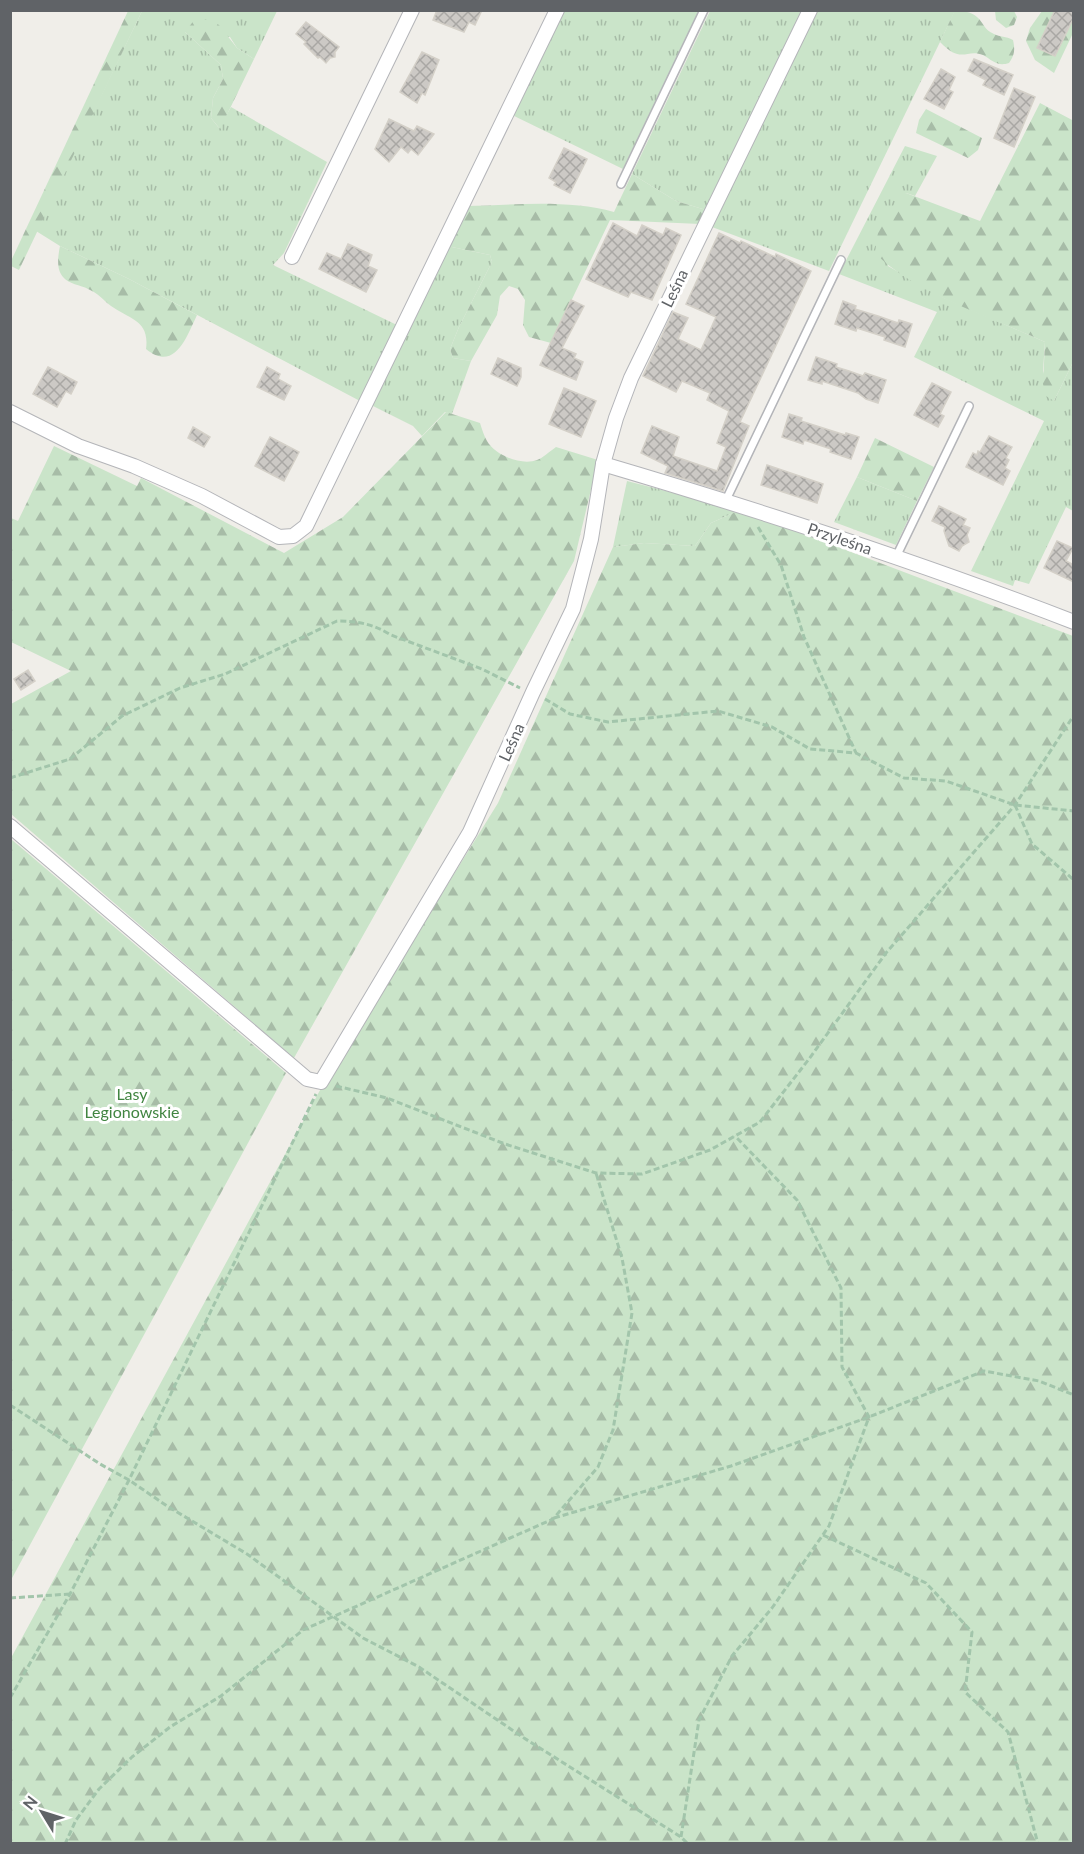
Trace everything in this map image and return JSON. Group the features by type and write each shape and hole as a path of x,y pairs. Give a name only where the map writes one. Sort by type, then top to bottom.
{"street":[{"path":"292,256 412,10"},
{"path":"10,412 78,446 134,466 202,496 279,537 293,536 306,526 557,10"},
{"name":"Leśna","path":"321,1082 470,832 573,609 591,539 603,464 616,418 631,378 810,10"},
{"name":"Przyleśna","path":"603,464 745,506 968,581 1074,622"},
{"path":"10,826 298,1072 307,1079 321,1082"}],"lane":[{"path":"621,184 704,10"},
{"path":"726,500 840,260"},
{"path":"896,557 969,406"}],"path":[{"path":"745,506 782,565 804,637 856,753"},
{"path":"10,778 70,759 122,716 180,688 225,674 337,621 355,621 378,627 391,635 482,669 533,692 570,714 608,722 718,711 772,727 810,749 856,753 903,778 945,781 1015,805 1074,811"},
{"path":"10,1698 70,1594 129,1480 321,1082 387,1098 505,1144 596,1173 642,1174 710,1150 760,1122 886,953 1015,805 1074,715"},
{"path":"1015,805 1032,844 1074,880"},
{"path":"681,1837 699,1720 732,1656 772,1608 829,1526 869,1416 842,1367 841,1288 797,1200 735,1136"},
{"path":"553,1519 598,1467 612,1430 632,1313 622,1258 596,1173"},
{"path":"65,1844 76,1820 99,1789 132,1757 170,1727 220,1696 303,1630 334,1616 553,1519 731,1466 984,1371 1039,1381 1074,1395"},
{"path":"10,1405 100,1464 247,1554 363,1638 419,1667 524,1738 681,1837 688,1844"},
{"path":"823,1535 926,1583 972,1632 965,1692 1008,1732 1038,1844"},
{"path":"10,1598 70,1594"}],"green space":[{"path":"955,10 975,15 991,32 1013,40 1014,52 1009,63 998,64 977,53 959,54 947,49 940,42"},
{"path":"128,11 142,11 19,270 11,266 11,261"},
{"path":"142,11 277,11 254,59 237,48 230,37 185,32 221,65 223,79 213,98 211,118 219,128 231,107 327,162 284,253 273,265 399,326 360,401 129,279 60,246 36,231"},
{"path":"562,11 699,11 623,169 510,114"},
{"path":"710,11 801,11 706,210 676,201 632,174"},
{"path":"817,11 955,11 829,271 712,227"},
{"path":"995,11 1014,11 1017,17 1014,25 1006,28 996,20"},
{"path":"1042,11 1055,11 1073,17 1073,33 1054,73 1035,60 1026,41 1030,28"},
{"path":"195,19 211,20 219,25 237,48 254,59 220,129 211,118 213,98 223,79 221,65 185,32"},
{"path":"1040,103 1074,121 1073,362 1054,401 1046,396 1043,384 1045,342 932,292 891,267 875,253 879,224 906,193 980,221"},
{"path":"926,109 982,138 978,150 968,158 916,133 919,120"},
{"path":"905,146 937,156 915,196 906,193 888,266 944,298 1045,342 1043,371 1054,401 1073,362 1073,511 1066,507 1029,584 1015,580 1013,586 971,571 1044,421 914,357 937,312 839,274"},
{"path":"632,174 676,201 706,210 700,224 610,220 551,343 529,337 523,325 525,300 518,289 509,286 500,296 497,315 471,361 453,358 450,349 492,262 490,255 447,246 466,206 560,204 614,212"},
{"path":"60,246 197,315 179,349 165,357 146,349 145,332 137,322 92,291 65,279 58,266"},
{"path":"447,246 490,255 492,262 450,349 453,358 471,361 452,414 445,412 422,436 413,426 369,404"},
{"path":"446,412 480,423 491,446 509,458 524,462 537,460 556,447 598,460 574,561 294,1058 11,814 11,704 71,671 11,642 11,518 18,521 54,446 137,486 141,478 284,553 343,517"},
{"path":"875,438 934,467 917,501 857,477"},
{"path":"857,477 917,501 896,545 834,522"},
{"path":"627,481 740,510 711,523 695,546 644,543 613,547"},
{"path":"740,510 1073,636 1073,1843 11,1844 11,1658 319,1092 498,803 613,547 644,543 695,546 711,523"},
{"name":"Lasy Legionowskie","path":"11,839 286,1073 11,1580"}],"building":[{"path":"437,10 482,10 475,25 469,22 464,32 433,20"},
{"path":"1055,10 1074,10 1074,17 1055,56 1037,48"},
{"path":"306,22 339,47 335,52 335,57 330,58 326,63 320,57 318,58 304,44 306,42 296,34"},
{"path":"422,52 439,60 425,95 422,93 417,103 400,92"},
{"path":"974,59 1013,75 1004,95 983,85 986,80 968,71"},
{"path":"941,69 955,77 949,90 953,92 944,109 924,99"},
{"path":"1014,88 1035,97 1014,147 994,138"},
{"path":"389,119 414,131 417,126 434,134 418,155 411,149 408,153 401,147 389,162 375,149"},
{"path":"564,148 587,159 570,193 554,185 556,182 549,178"},
{"path":"613,223 637,236 642,225 663,235 666,228 681,235 652,300 631,292 628,297 586,279"},
{"path":"719,233 775,257 776,254 811,271 740,422 749,426 723,491 665,473 668,466 641,453 652,426 679,437 673,456 717,471 726,447 717,443 729,411 707,400 710,393 682,381 676,392 643,376 673,312 688,318 678,339 701,350 716,317 686,304"},
{"path":"348,244 372,255 368,266 377,270 366,292 319,269 327,253 341,259"},
{"path":"571,300 584,306 562,348 576,354 574,358 583,362 576,380 540,365"},
{"path":"843,301 856,306 855,309 898,323 899,320 912,324 905,347 884,340 885,337 835,324"},
{"path":"816,357 863,376 865,373 886,380 878,403 858,393 822,381 822,384 808,380"},
{"path":"498,358 521,368 521,377 517,386 491,374"},
{"path":"48,367 77,382 71,394 66,391 57,407 33,394"},
{"path":"267,367 280,374 278,379 291,386 284,400 257,387"},
{"path":"932,383 951,392 940,414 944,416 938,427 914,415"},
{"path":"564,388 596,401 581,437 549,424"},
{"path":"789,414 802,418 801,421 859,437 851,459 804,440 803,444 782,437"},
{"path":"193,427 210,437 204,447 188,438"},
{"path":"989,436 1012,447 1006,458 1009,460 1005,468 1010,471 1003,485 966,467 973,453 977,455 978,451 980,452"},
{"path":"270,437 299,452 284,481 255,466"},
{"path":"767,465 823,484 817,503 761,485"},
{"path":"939,506 966,519 963,525 970,528 967,535 969,542 959,551 949,546 944,531 945,527 932,521"},
{"path":"1057,541 1073,548 1066,561 1074,565 1074,582 1044,568"},
{"path":"28,670 35,681 21,690 14,679"}]}
